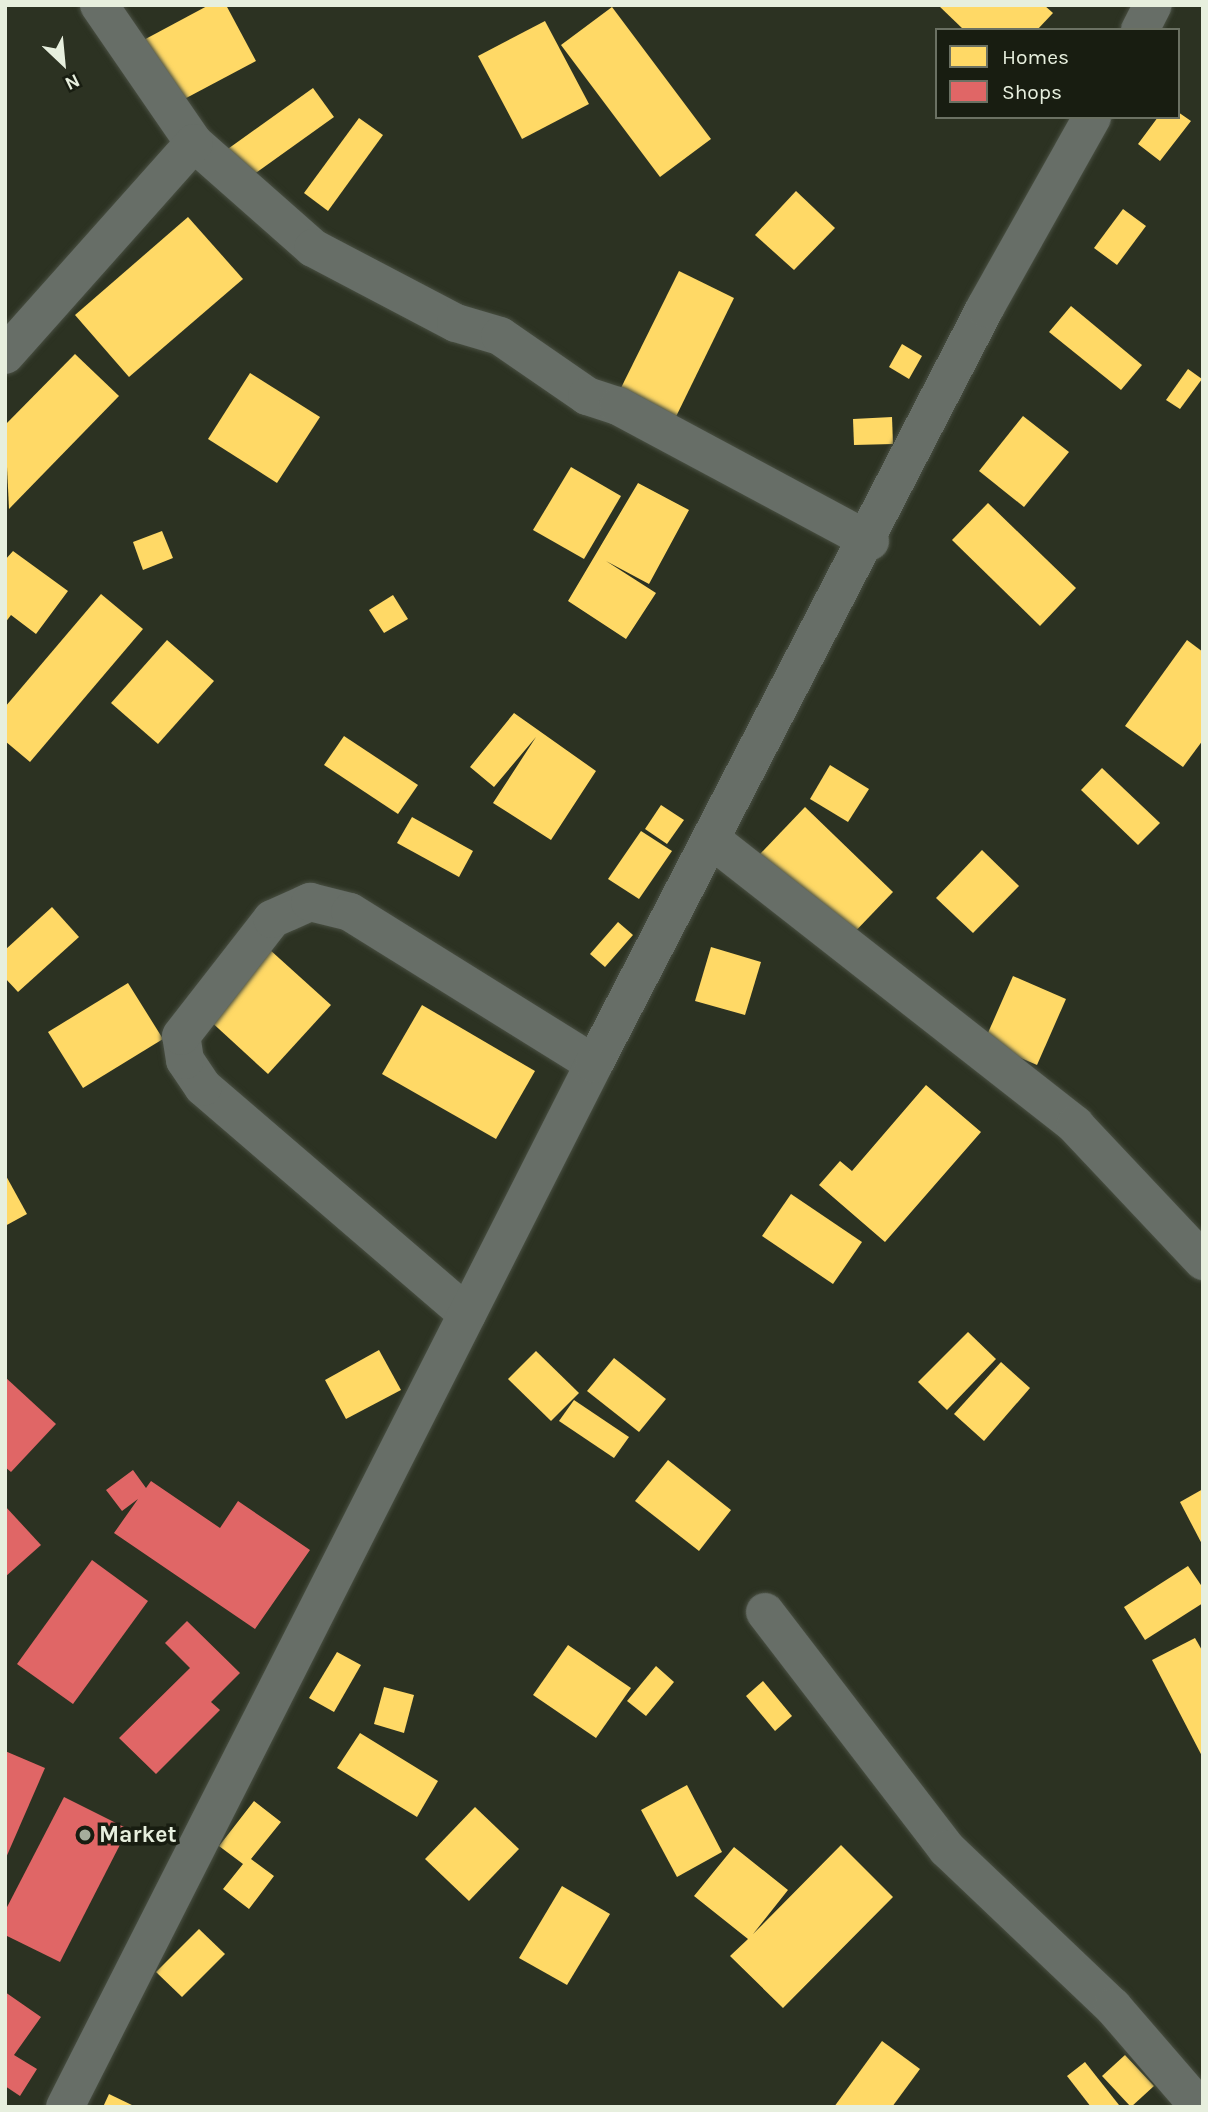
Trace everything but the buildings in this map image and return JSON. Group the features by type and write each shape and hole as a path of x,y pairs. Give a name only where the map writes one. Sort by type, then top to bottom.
{"street":[{"path":"99,5 194,143 313,248 456,323 500,337 587,396 618,407 870,541"},
{"path":"1141,28 1153,5"},
{"path":"65,2107 594,1064 870,541 985,309 1091,119"},
{"path":"5,355 194,143"},
{"path":"712,840 1075,1125 1203,1261"},
{"path":"467,1314 203,1087 185,1060 181,1036 272,919 310,902 350,912 594,1064"},
{"path":"765,1612 947,1849 1132,2027 1197,2103"}],"place":[{"name":"Market","path":"85,1835"}]}
